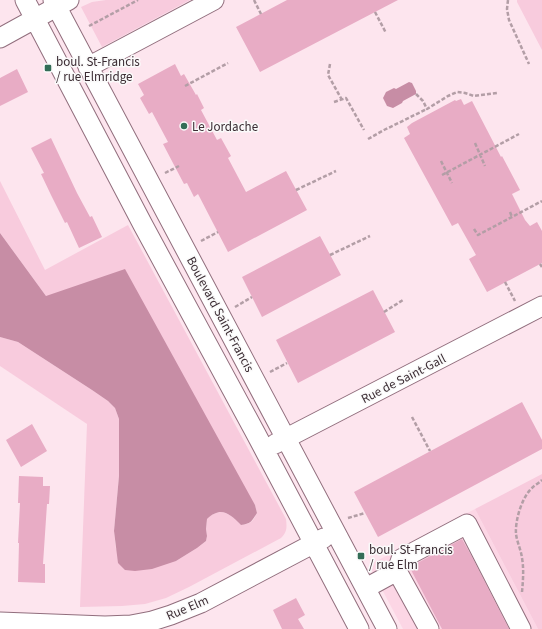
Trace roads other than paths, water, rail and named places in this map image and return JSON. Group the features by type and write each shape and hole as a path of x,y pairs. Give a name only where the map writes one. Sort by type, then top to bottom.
{"street":[{"name":"Boulevard Saint-Francis","path":"25,0 143,225 359,629"},
{"path":"88,66 214,0"},
{"name":"Boulevard Saint-Francis","path":"60,2 88,66 286,438 340,525 366,588 387,629"},
{"path":"0,38 34,19 60,2"},
{"name":"Rue de Saint-Gall","path":"264,450 542,306"},
{"path":"366,588 397,571 401,559 467,524 519,626"},
{"name":"Rue Elm","path":"0,622 132,627 172,615 201,603 313,543 340,525"},
{"path":"397,571 429,629"}],"place":[{"name":"boul. St-Francis / rue Elmridge","path":"48,68"},
{"name":"Le Jordache","path":"184,126"},
{"name":"boul. St-Francis / rue Elm","path":"361,556"}]}
